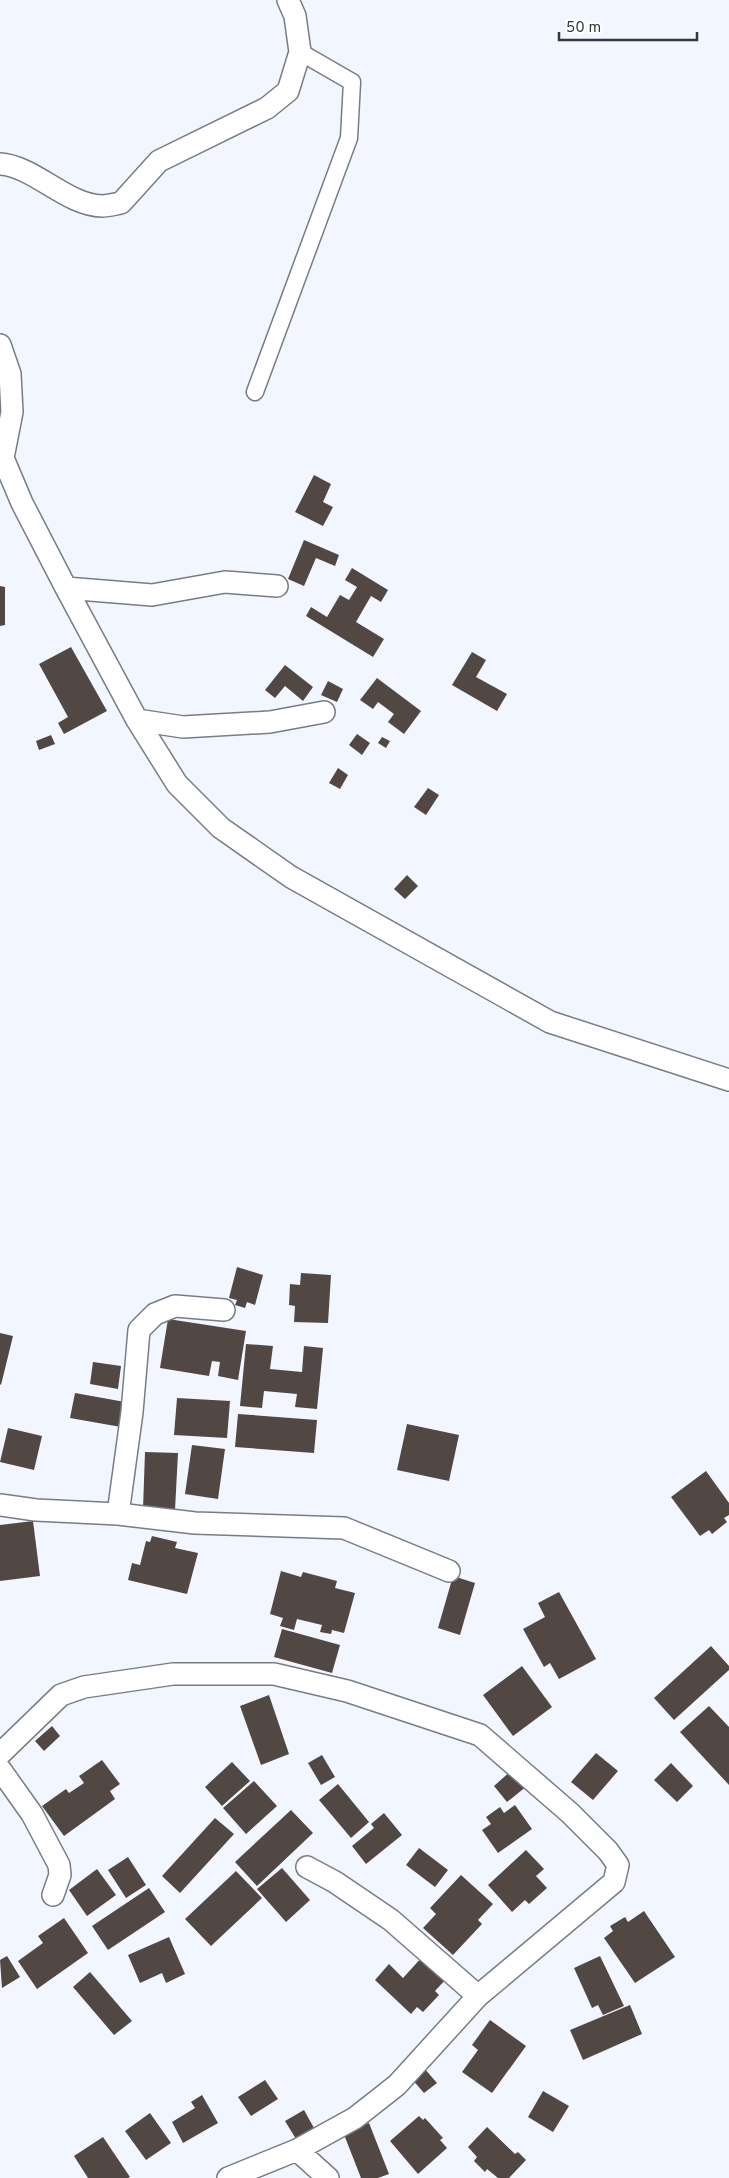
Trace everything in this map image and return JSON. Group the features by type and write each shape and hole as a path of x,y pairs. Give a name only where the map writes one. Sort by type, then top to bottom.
{"street":[{"path":"0,164 13,164 66,195 100,206 121,203 159,161 267,108 288,91 300,52 295,16 288,0"},
{"path":"255,392 349,138 352,82 300,52"},
{"path":"0,346 10,374 12,412 1,458 66,588 137,720 177,784 221,828 290,877 550,1022 729,1080"},
{"path":"66,588 152,595 225,582 277,586"},
{"path":"137,720 183,727 270,722 324,712"},
{"path":"118,1514 132,1412 139,1330 155,1314 175,1306 224,1310"},
{"path":"0,1505 36,1510 118,1514 195,1523 344,1528 449,1571"},
{"path":"0,1754 61,1695 84,1687 173,1674 274,1674 347,1691 480,1735 570,1813 608,1851 618,1865 614,1882 478,1996 397,2085 355,2118 297,2150 228,2178"},
{"path":"0,1769 32,1814 60,1865 60,1875 53,1895"},
{"path":"306,1867 334,1882 391,1920 478,1996"},
{"path":"297,2150 328,2178"}],"building":[{"path":"314,475 331,484 323,502 333,507 323,526 295,512"},
{"path":"304,540 339,555 335,566 316,558 304,586 288,579"},
{"path":"352,568 388,590 381,602 371,596 356,622 384,639 373,657 306,616 311,607 327,617 340,595 349,600 357,587 345,580"},
{"path":"0,586 5,587 5,625 0,626"},
{"path":"71,647 107,711 64,734 58,723 68,717 39,664"},
{"path":"472,652 486,660 476,677 507,694 497,711 452,685"},
{"path":"285,665 313,687 303,701 285,686 275,698 265,690"},
{"path":"377,678 421,711 404,734 388,722 394,714 378,702 373,709 360,700"},
{"path":"328,681 343,689 337,702 321,695"},
{"path":"357,734 370,743 362,755 349,745"},
{"path":"51,735 55,744 39,750 36,741"},
{"path":"382,737 390,741 386,748 378,743"},
{"path":"338,768 348,775 340,789 329,783"},
{"path":"428,788 439,795 426,815 414,807"},
{"path":"407,875 418,886 405,899 394,889"},
{"path":"237,1267 263,1275 255,1305 247,1302 245,1308 235,1305 237,1300 229,1298"},
{"path":"301,1273 331,1275 328,1323 294,1322 295,1306 289,1305 290,1284 300,1285"},
{"path":"168,1319 246,1331 238,1380 218,1376 220,1362 212,1361 209,1376 160,1368"},
{"path":"0,1333 13,1336 1,1385 0,1384"},
{"path":"246,1344 273,1346 270,1369 302,1372 304,1346 323,1348 317,1409 295,1407 297,1394 264,1391 262,1408 240,1406"},
{"path":"93,1362 121,1366 118,1389 90,1384"},
{"path":"75,1393 125,1402 121,1427 70,1418"},
{"path":"177,1398 230,1401 227,1438 174,1435"},
{"path":"238,1414 317,1420 314,1453 235,1447"},
{"path":"407,1424 459,1435 449,1481 397,1470"},
{"path":"8,1428 42,1436 34,1470 0,1462"},
{"path":"192,1445 225,1449 218,1499 185,1494"},
{"path":"145,1452 178,1453 175,1510 143,1509"},
{"path":"706,1471 729,1503 729,1515 724,1518 727,1522 712,1534 709,1530 700,1536 671,1497"},
{"path":"33,1521 40,1576 0,1581 0,1525"},
{"path":"152,1536 177,1542 175,1548 198,1553 187,1594 128,1580 132,1563 140,1565 146,1541 150,1542"},
{"path":"281,1571 301,1577 303,1572 337,1581 335,1588 355,1593 344,1633 332,1630 331,1634 320,1632 322,1625 297,1619 294,1630 280,1626 283,1618 270,1614"},
{"path":"453,1576 475,1583 460,1635 438,1628"},
{"path":"559,1592 596,1659 559,1679 550,1663 544,1667 523,1629 545,1617 538,1603"},
{"path":"282,1629 340,1645 332,1673 274,1657"},
{"path":"711,1646 729,1666 729,1670 674,1720 654,1698"},
{"path":"522,1666 552,1707 513,1736 483,1695"},
{"path":"269,1695 289,1754 261,1765 240,1706"},
{"path":"709,1706 729,1727 729,1785 680,1732"},
{"path":"52,1726 60,1736 44,1751 35,1741"},
{"path":"596,1753 618,1771 593,1800 571,1782"},
{"path":"322,1755 335,1777 321,1785 308,1763"},
{"path":"102,1760 120,1784 110,1791 115,1799 64,1836 42,1806 66,1789 69,1793 84,1783 79,1776"},
{"path":"232,1762 250,1781 222,1806 205,1787"},
{"path":"671,1763 693,1786 677,1802 654,1780"},
{"path":"513,1769 527,1786 507,1802 494,1786"},
{"path":"254,1781 277,1806 246,1834 223,1808"},
{"path":"338,1784 369,1822 351,1838 319,1800"},
{"path":"515,1805 532,1829 498,1853 482,1830 491,1824 486,1817 500,1807 504,1813"},
{"path":"291,1810 313,1833 257,1886 235,1862"},
{"path":"384,1813 402,1835 366,1864 352,1846 374,1828 371,1824"},
{"path":"215,1818 234,1834 180,1893 162,1876"},
{"path":"419,1848 448,1870 435,1887 406,1865"},
{"path":"526,1850 544,1869 536,1876 547,1888 529,1904 525,1900 512,1912 488,1885"},
{"path":"128,1857 146,1885 126,1898 108,1870"},
{"path":"282,1868 310,1900 286,1922 257,1889"},
{"path":"97,1869 116,1895 87,1916 69,1890"},
{"path":"236,1871 262,1898 211,1946 185,1919"},
{"path":"461,1875 493,1904 478,1920 482,1924 453,1955 423,1928 436,1914 430,1908"},
{"path":"149,1888 165,1912 108,1950 92,1926"},
{"path":"644,1911 675,1957 635,1983 604,1938 613,1931 610,1926 625,1917 628,1922"},
{"path":"64,1918 88,1953 37,1989 18,1961 43,1943 38,1936"},
{"path":"169,1937 185,1974 166,1983 162,1973 140,1983 128,1955"},
{"path":"7,1956 20,1977 2,1988 0,1960"},
{"path":"423,1956 447,1978 435,1991 439,1995 423,2012 417,2007 411,2014 375,1980 389,1964 403,1978"},
{"path":"600,1956 624,2006 603,2015 598,2005 592,2008 574,1968"},
{"path":"90,1972 132,2021 114,2035 73,1987"},
{"path":"630,2005 642,2034 583,2060 570,2030"},
{"path":"490,2020 526,2046 492,2093 462,2072 478,2050 472,2045"},
{"path":"424,2068 437,2083 424,2093 411,2078"},
{"path":"265,2080 278,2099 251,2116 238,2097"},
{"path":"543,2091 569,2106 553,2132 528,2117"},
{"path":"202,2095 218,2123 183,2143 172,2122 195,2108 191,2102"},
{"path":"304,2110 314,2128 296,2139 285,2121"},
{"path":"150,2113 171,2143 146,2160 125,2131"},
{"path":"419,2116 423,2120 425,2118 443,2138 440,2140 447,2148 418,2174 390,2141"},
{"path":"369,2123 389,2174 378,2178 361,2178 343,2132"},
{"path":"487,2127 515,2154 518,2152 526,2160 509,2178 498,2178 487,2169 485,2172 474,2161 477,2157 468,2147"},
{"path":"103,2137 130,2177 88,2178 74,2156"}]}
